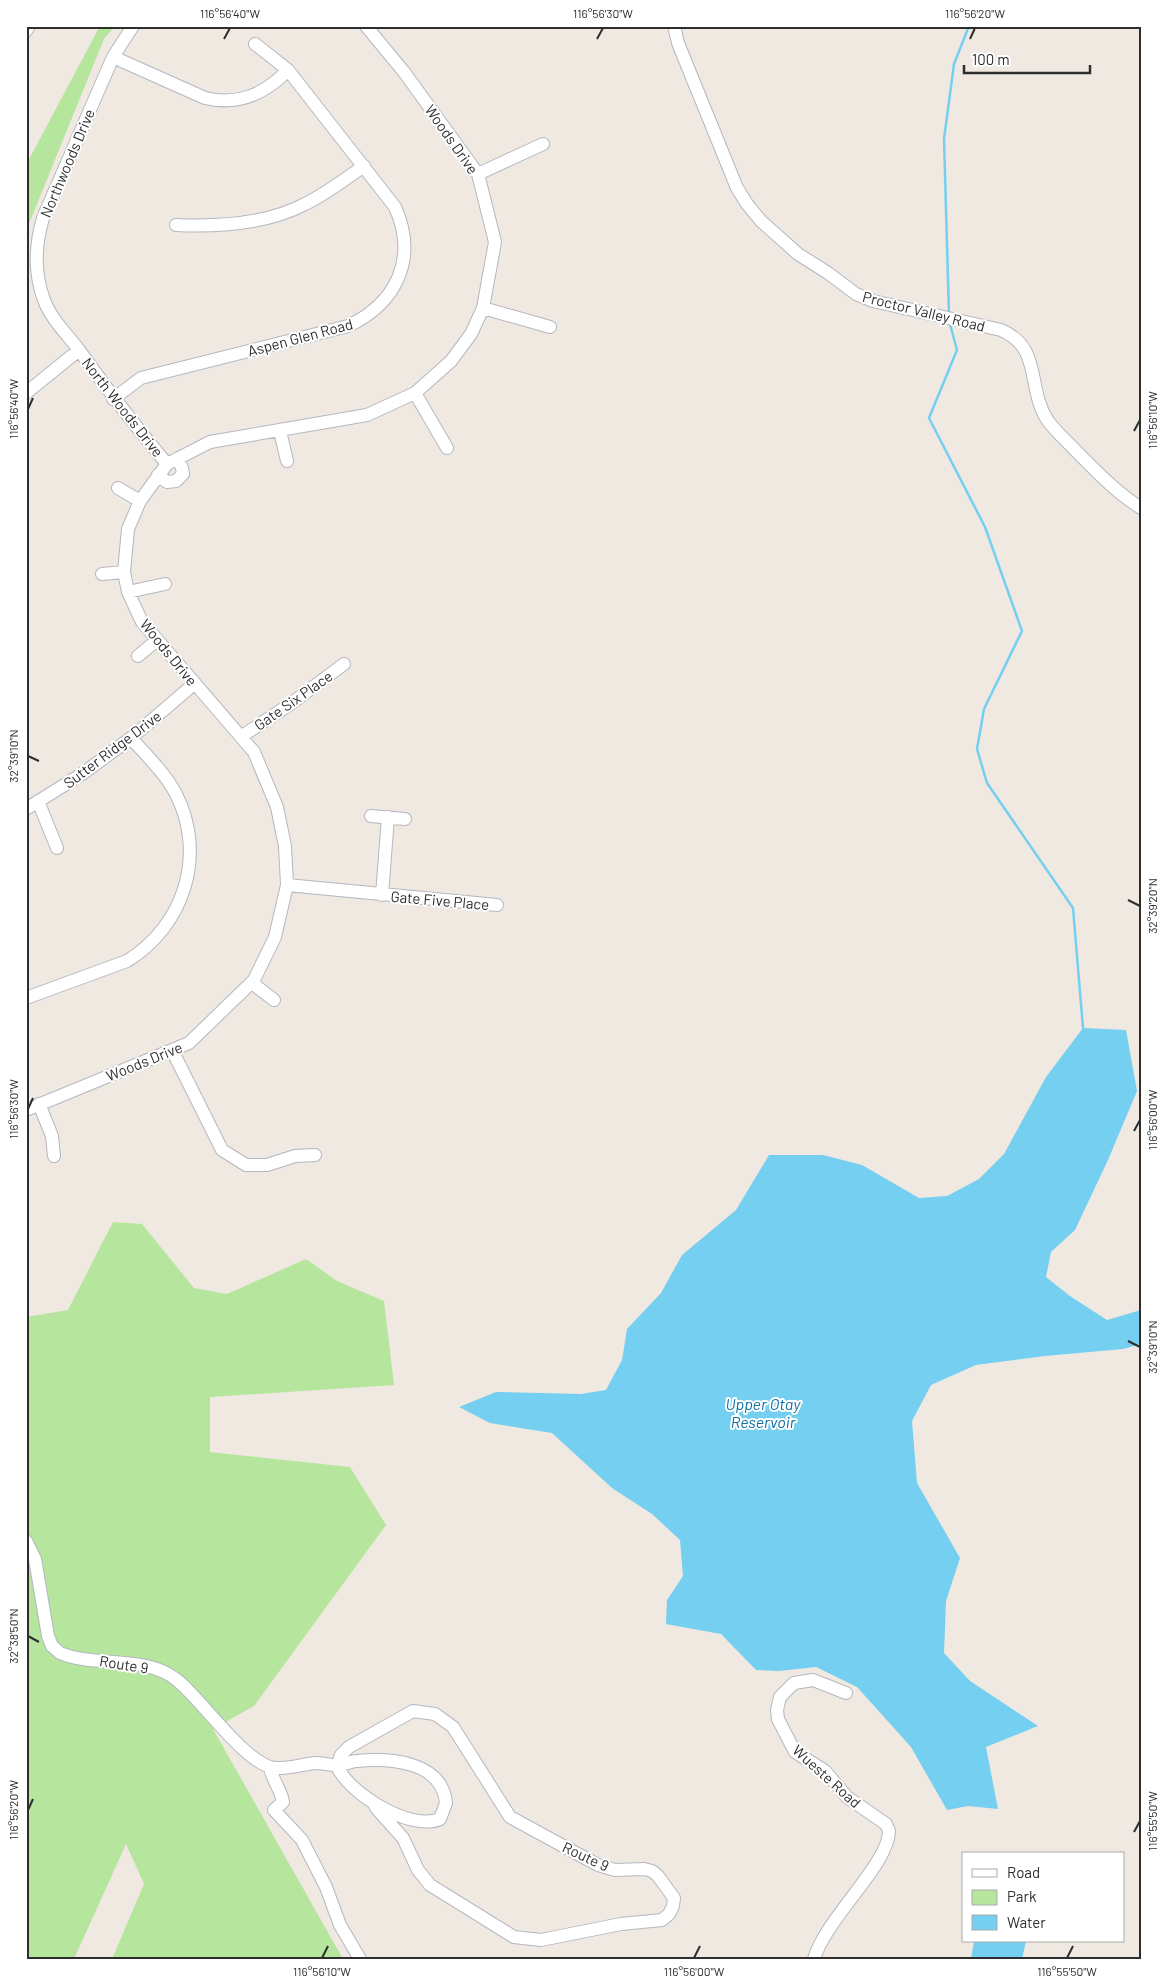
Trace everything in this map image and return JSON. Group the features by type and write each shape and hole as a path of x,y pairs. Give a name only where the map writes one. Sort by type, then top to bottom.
{"street":[{"path":"26,31 28,26"},
{"path":"133,26 112,57 205,98 221,101 238,100 254,96 278,81 288,70"},
{"name":"Woods Drive","path":"26,1110 189,1043 252,983 275,937 287,885 285,846 277,807 254,752 142,622 128,592 124,572 128,529 140,501 158,475 172,461 210,442 367,415 415,393 451,361 471,334 483,308 495,242 478,174 404,72 366,26"},
{"name":"Proctor Valley Road","path":"674,26 678,43 738,188 747,204 761,221 798,254 861,297 1001,330 1015,337 1028,354 1038,400 1048,421 1112,487 1141,508"},
{"name":"Aspen Glen Road","path":"113,399 141,378 338,329 357,322 374,311 388,297 397,279 403,260 404,242 395,206 288,70 255,44"},
{"name":"Northwoods Drive","path":"79,350 48,309 37,264 38,240 43,218 112,57"},
{"path":"478,174 543,144"},
{"path":"176,225 216,225 280,214 310,202 364,166"},
{"path":"483,308 550,327"},
{"path":"26,393 79,350"},
{"name":"North Woods Drive","path":"79,350 113,399 172,461"},
{"path":"415,393 447,448"},
{"path":"280,431 287,461"},
{"path":"158,475 168,482 176,481 182,474 182,468 172,461"},
{"path":"118,488 140,501"},
{"path":"102,574 124,572"},
{"path":"128,592 165,584"},
{"path":"138,656 157,640"},
{"name":"Gate Six Place","path":"242,736 289,705 344,664"},
{"name":"Sutter Ridge Drive","path":"26,809 82,774 131,738 194,684"},
{"path":"26,998 127,961 163,930 182,899 190,862 190,837 185,815 169,783 131,738"},
{"path":"38,801 57,848"},
{"path":"371,816 405,819"},
{"name":"Gate Five Place","path":"382,896 388,818"},
{"name":"Gate Five Place","path":"287,885 382,896 497,905"},
{"path":"252,983 274,1000"},
{"path":"172,1050 222,1150 246,1165 267,1165 295,1156 315,1154"},
{"path":"39,1104 52,1136 54,1156"},
{"name":"Route 9","path":"26,1541 34,1559 48,1636 56,1650 69,1656 154,1668 169,1675 183,1686 248,1754 270,1767 317,1763 337,1766 354,1761 379,1760 419,1767 436,1779 446,1803 440,1819 424,1822 402,1816 373,1802 341,1775 337,1766 341,1755 349,1748 414,1711 435,1714 452,1727 510,1816 598,1865 615,1870 644,1869 652,1871 674,1898 672,1910 662,1920 621,1924 541,1940 514,1937 430,1885 418,1870 403,1838 376,1809 373,1802"},
{"name":"Wueste Road","path":"814,1959 825,1934 840,1910 881,1856 889,1830 886,1824 847,1797 825,1771 795,1752 780,1723 778,1706 780,1697 789,1686 806,1680 813,1680 846,1693"},
{"path":"270,1767 272,1777 282,1794 283,1802 274,1810 302,1840 326,1887 340,1924 360,1959"}],"green space":[{"path":"100,26 115,26 104,39 26,231 26,165"},
{"path":"113,1222 142,1224 194,1288 227,1294 306,1259 337,1281 384,1301 394,1385 210,1397 210,1452 350,1467 386,1525 254,1706 213,1729 343,1959 112,1959 144,1884 126,1844 74,1959 26,1959 26,1317 68,1310"}],"water":[{"name":"Upper Otay Reservoir","path":"1083,1028 1126,1030 1137,1091 1108,1160 1075,1230 1051,1252 1046,1277 1070,1296 1107,1320 1141,1310 1141,1344 1123,1349 976,1365 931,1385 912,1421 917,1483 960,1558 946,1601 944,1653 970,1681 1038,1726 986,1747 998,1809 968,1806 947,1810 911,1747 857,1687 816,1667 779,1671 756,1670 721,1634 666,1624 667,1600 683,1576 680,1540 652,1514 612,1488 552,1433 490,1423 459,1407 496,1392 581,1394 606,1390 622,1360 627,1329 661,1293 682,1255 736,1210 769,1155 823,1155 862,1165 919,1198 947,1196 979,1179 1004,1154 1046,1077"},
{"path":"974,1942 1026,1942 1022,1959 971,1959"}],"waterway":[{"path":"949,314 944,139 954,64 969,26"},
{"path":"950,324 957,350 929,418 985,527 1022,631 984,709 977,749 987,783 1073,908 1083,1028"}]}
